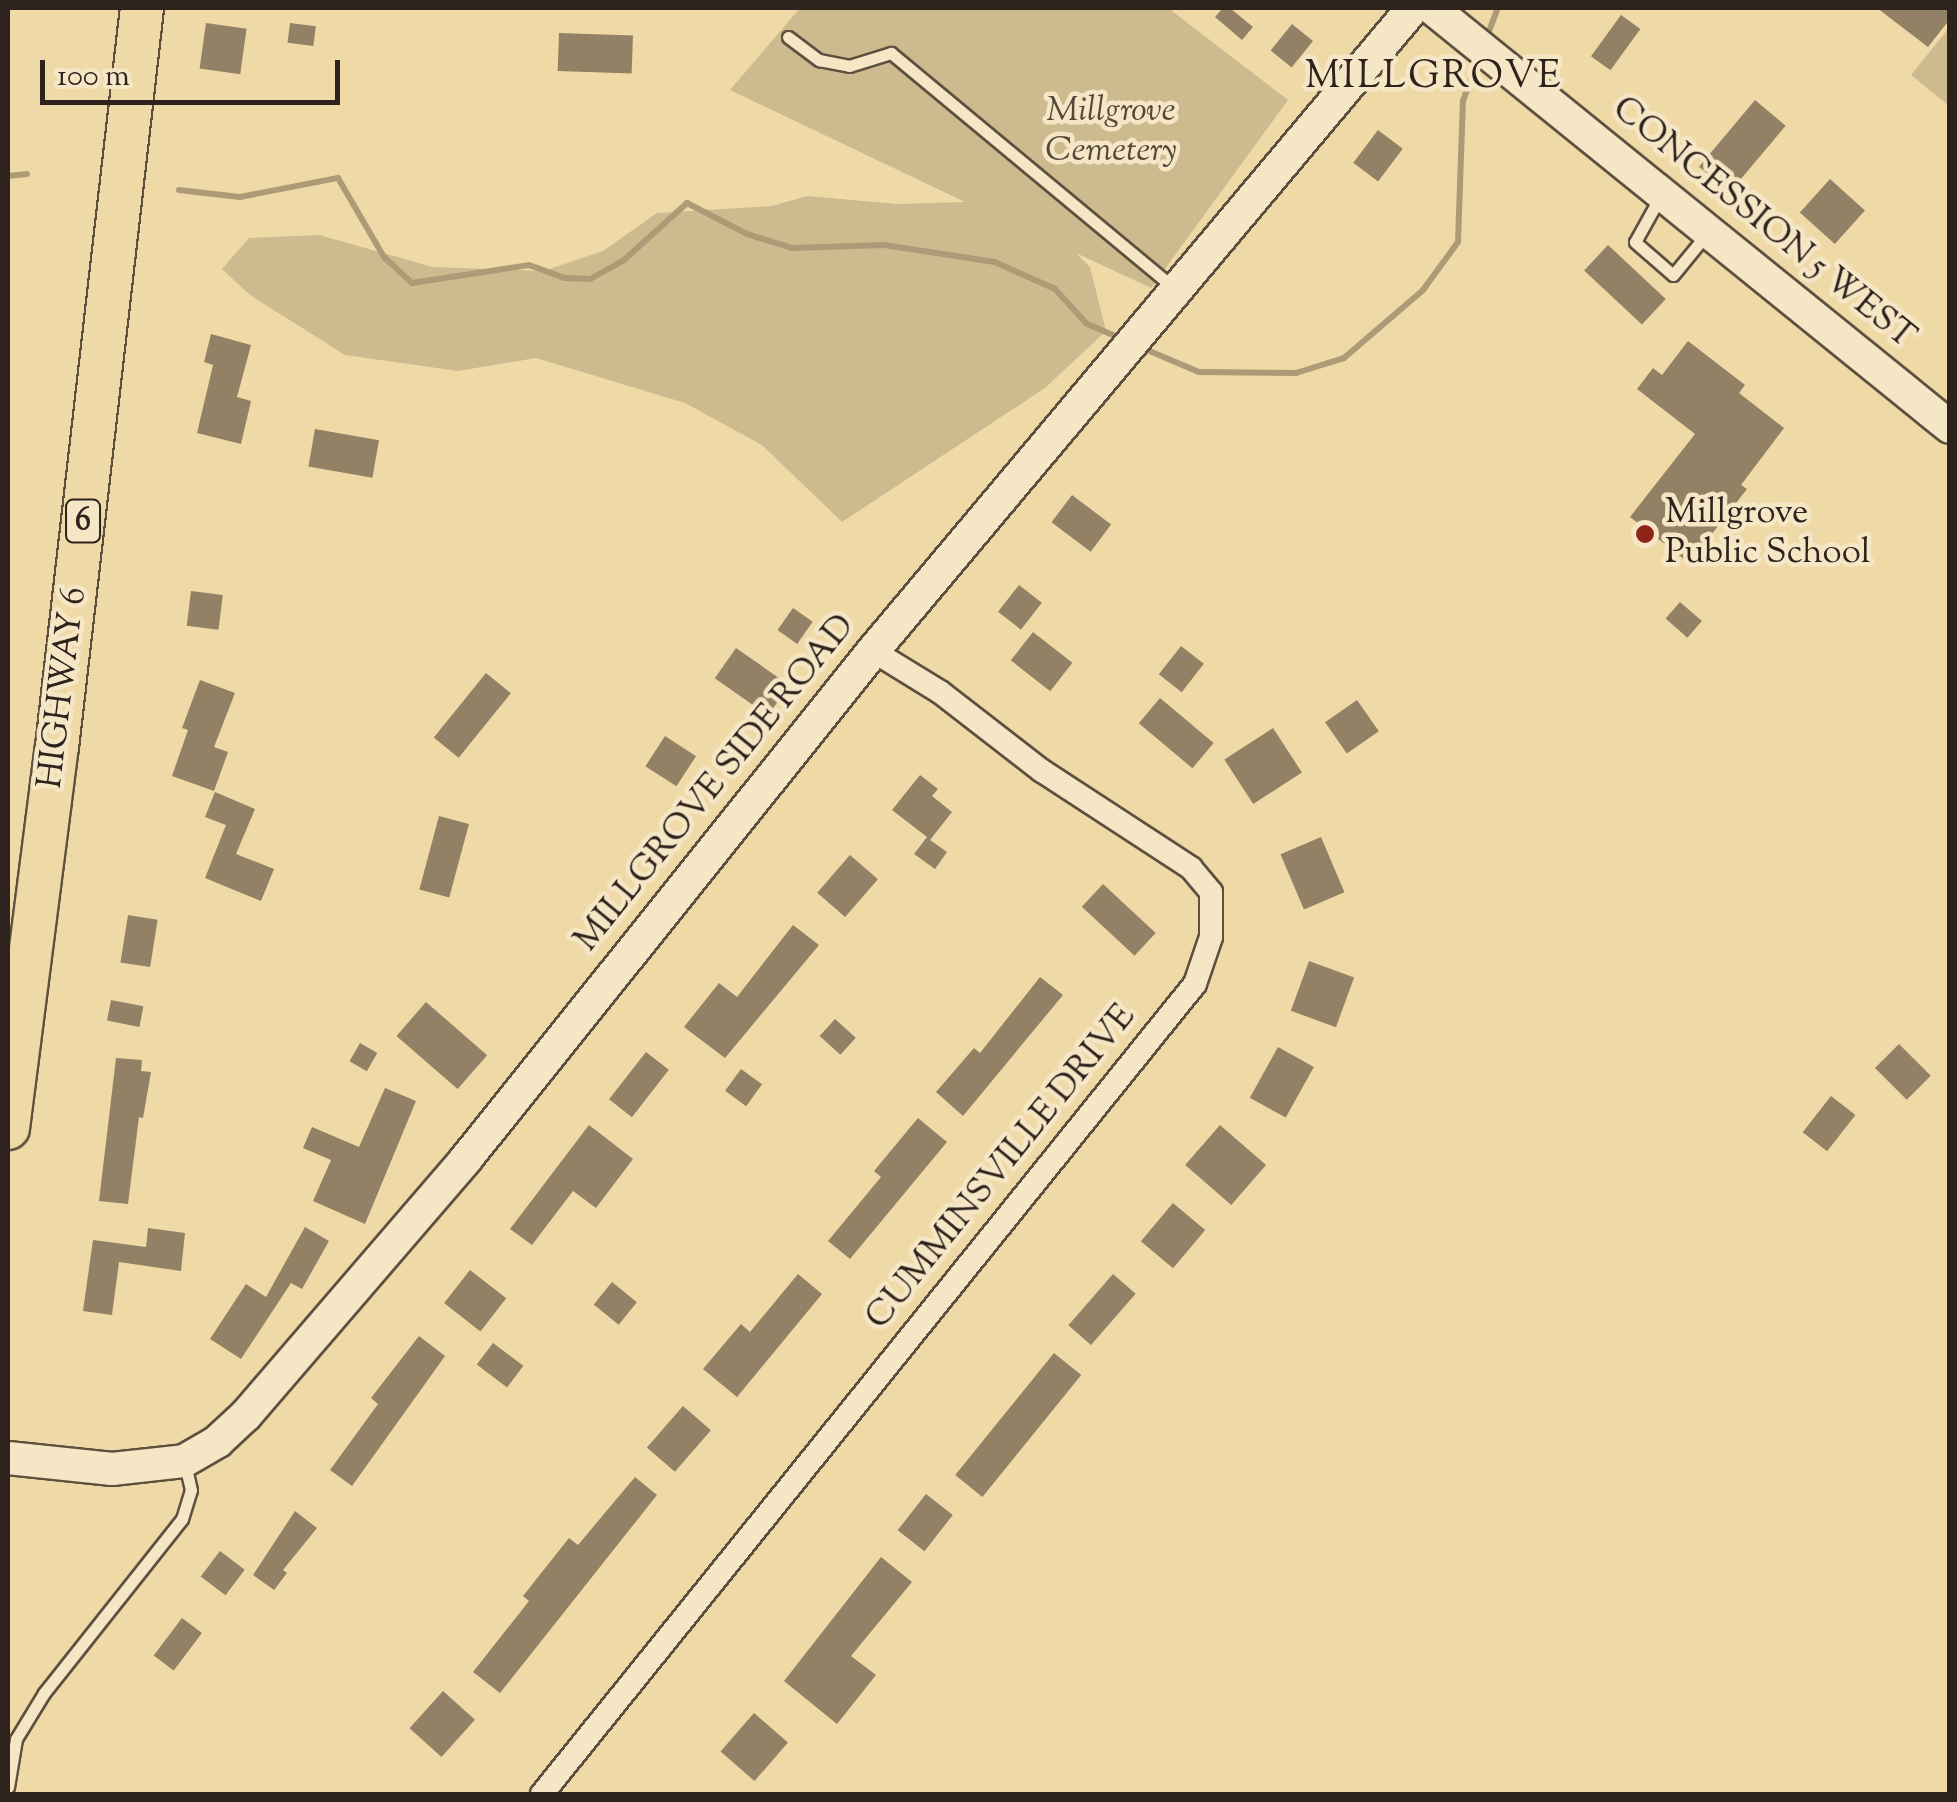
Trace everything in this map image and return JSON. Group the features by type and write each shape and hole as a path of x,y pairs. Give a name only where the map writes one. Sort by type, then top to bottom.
{"highway":[{"name":"HIGHWAY 6","path":"8,1128 57,748 142,8"}],"main road":[{"name":"MILLGROVE SIDE ROAD","path":"8,1458 112,1469 184,1461 218,1441 246,1416 466,1158 874,650 1414,8"},
{"name":"CONCESSION 5 WEST","path":"1432,8 1950,427"}],"street":[{"name":"CUMMINSVILLE DRIVE","path":"542,1794 1195,984 1211,937 1210,892 1192,868 1042,772 940,692 874,650"}],"lane":[{"path":"788,37 819,60 849,66 890,54 1176,290"},
{"path":"1662,194 1636,242 1673,275 1708,231"},
{"path":"8,1790 16,1739 44,1693 182,1519 190,1490 184,1461"}],"green space":[{"name":"Millgrove Cemetery","path":"800,8 1168,8 1288,100 1151,288 1076,253 1090,267 1106,331 1045,388 842,522 762,445 685,403 536,358 458,371 345,355 250,295 222,269 249,238 319,235 433,267 544,271 603,251 657,213 772,206 807,196 897,204 965,202 730,90"},
{"path":"1949,28 1949,106 1911,75"}],"building":[{"path":"1223,8 1230,8 1253,27 1242,40 1215,17"},
{"path":"1877,8 1950,8 1950,19 1928,47"},
{"path":"1621,15 1640,29 1610,70 1591,56"},
{"path":"206,23 247,29 240,74 200,69"},
{"path":"290,23 316,26 313,46 288,43"},
{"path":"1292,24 1313,41 1292,67 1271,50"},
{"path":"559,33 633,36 632,74 558,71"},
{"path":"1755,100 1786,126 1730,192 1699,167"},
{"path":"1378,130 1403,149 1378,181 1353,163"},
{"path":"1830,179 1865,210 1835,244 1800,212"},
{"path":"1608,245 1666,299 1642,324 1584,271"},
{"path":"211,334 251,345 237,397 251,401 241,444 197,433 213,365 204,362"},
{"path":"1688,341 1745,385 1739,393 1784,428 1741,485 1747,489 1689,563 1630,517 1695,434 1637,389 1653,368 1662,375"},
{"path":"315,429 379,440 372,478 308,466"},
{"path":"1072,495 1111,524 1091,552 1052,522"},
{"path":"1019,585 1042,603 1021,630 998,612"},
{"path":"191,591 223,595 218,630 187,626"},
{"path":"1680,602 1702,621 1687,638 1666,619"},
{"path":"793,608 813,622 797,644 778,630"},
{"path":"1033,632 1072,663 1050,691 1011,660"},
{"path":"1181,646 1204,664 1182,692 1159,674"},
{"path":"736,648 789,685 768,716 715,678"},
{"path":"486,673 511,693 459,758 434,738"},
{"path":"200,680 235,693 214,747 228,752 214,791 172,776 188,730 182,728"},
{"path":"1160,698 1214,743 1192,768 1139,723"},
{"path":"1357,700 1379,731 1347,753 1325,722"},
{"path":"1273,728 1302,772 1253,804 1224,760"},
{"path":"665,736 696,756 676,786 645,766"},
{"path":"920,775 938,789 932,796 952,812 930,840 947,852 935,869 914,854 927,837 892,810"},
{"path":"215,792 255,809 236,854 274,869 261,901 205,878 226,825 205,817"},
{"path":"439,816 469,824 449,897 419,889"},
{"path":"1321,837 1344,892 1304,909 1280,854"},
{"path":"850,855 878,879 845,917 817,893"},
{"path":"1103,884 1156,933 1135,956 1082,907"},
{"path":"128,915 158,920 150,967 120,962"},
{"path":"793,925 819,945 725,1058 684,1027 719,983 737,997"},
{"path":"1309,961 1354,977 1336,1027 1291,1011"},
{"path":"1040,977 1063,995 963,1116 936,1092 974,1048 980,1053"},
{"path":"111,1000 143,1006 139,1027 107,1021"},
{"path":"426,1002 487,1055 458,1089 396,1036"},
{"path":"835,1019 856,1038 840,1055 820,1036"},
{"path":"360,1043 377,1053 367,1071 350,1061"},
{"path":"1899,1044 1931,1076 1907,1100 1875,1068"},
{"path":"1278,1047 1314,1067 1286,1118 1250,1098"},
{"path":"646,1052 669,1070 632,1117 609,1099"},
{"path":"116,1058 142,1060 141,1071 151,1072 143,1118 139,1117 128,1204 99,1201"},
{"path":"741,1069 762,1084 746,1106 725,1091"},
{"path":"385,1088 416,1101 365,1224 313,1201 331,1160 303,1148 312,1127 359,1147"},
{"path":"1831,1096 1855,1115 1827,1151 1803,1132"},
{"path":"918,1118 947,1142 850,1259 828,1241 881,1177 874,1171"},
{"path":"589,1125 633,1159 596,1208 573,1191 532,1245 510,1229"},
{"path":"1220,1125 1266,1165 1231,1205 1185,1165"},
{"path":"1173,1203 1205,1230 1173,1268 1141,1241"},
{"path":"305,1227 329,1241 302,1289 291,1283 241,1359 210,1339 246,1284 266,1297"},
{"path":"148,1228 185,1233 181,1271 119,1262 112,1315 83,1311 93,1240 146,1247"},
{"path":"470,1270 506,1298 480,1331 444,1303"},
{"path":"798,1274 822,1294 737,1397 703,1369 741,1324 750,1332"},
{"path":"1113,1274 1136,1294 1091,1345 1068,1325"},
{"path":"612,1282 637,1302 619,1325 594,1305"},
{"path":"419,1336 445,1356 352,1486 330,1470 378,1404 371,1398"},
{"path":"493,1343 523,1366 507,1387 477,1365"},
{"path":"1054,1353 1081,1375 982,1497 955,1475"},
{"path":"683,1406 711,1430 675,1472 647,1448"},
{"path":"635,1477 657,1495 500,1693 473,1672 529,1601 523,1596 569,1538 578,1545"},
{"path":"926,1494 953,1515 924,1551 898,1530"},
{"path":"295,1511 317,1528 283,1570 287,1573 274,1590 253,1575"},
{"path":"220,1551 245,1570 225,1595 201,1577"},
{"path":"881,1557 912,1582 851,1656 876,1675 837,1724 784,1681"},
{"path":"182,1618 202,1633 174,1671 154,1656"},
{"path":"443,1691 475,1720 441,1757 410,1728"},
{"path":"754,1713 788,1743 755,1781 721,1751"}],"waterway":[{"path":"1489,31 1498,8"},
{"path":"1140,347 1199,372 1296,373 1344,358 1423,290 1458,242 1463,101 1476,66"},
{"path":"8,176 27,174"},
{"path":"179,190 240,197 338,178 384,257 412,283 529,265 564,278 590,279 624,260 687,203 747,234 792,248 884,245 995,262 1055,289 1087,324 1120,338"}],"place":[{"name":"Millgrove Public School","path":"1645,534"}],"district":[{"name":"MILLGROVE","path":"1434,79"}]}
